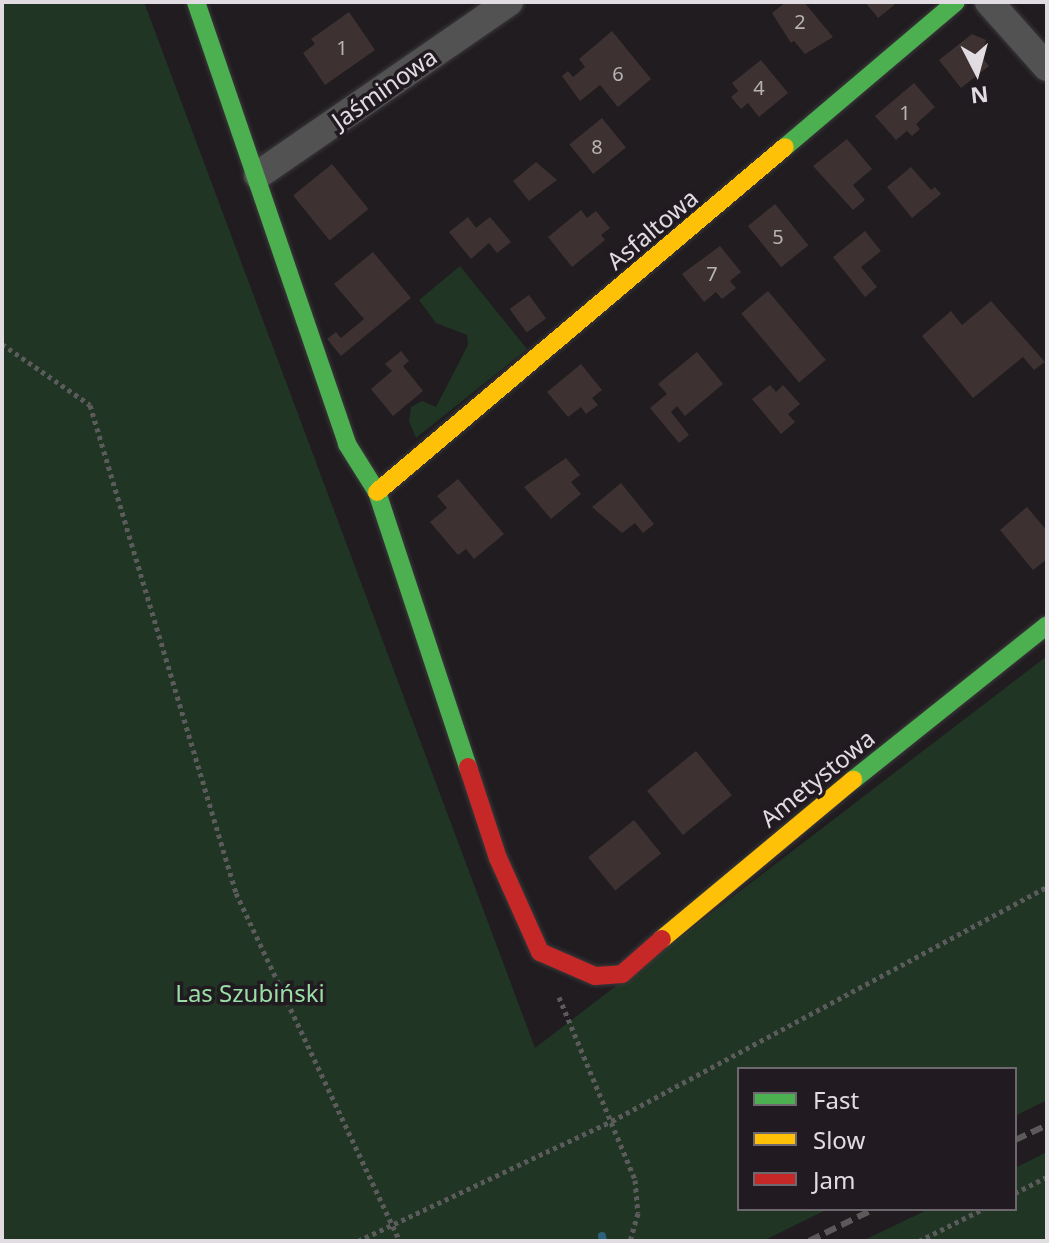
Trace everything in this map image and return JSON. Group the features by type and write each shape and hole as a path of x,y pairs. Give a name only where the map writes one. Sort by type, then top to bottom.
{"street":[{"path":"196,2 258,175 347,444 377,492"},
{"name":"Jaśminowa","path":"258,175 509,2"},
{"name":"Asfaltowa","path":"377,492 956,2"},
{"path":"989,2 1047,67"},
{"name":"Ametystowa","path":"377,492 498,858 540,952 595,976 622,974 769,847 1047,625"}],"path":[{"path":"2,344 90,405 236,893 400,1241"},
{"path":"358,1241 612,1121 1047,887"},
{"path":"558,994 637,1189 637,1227 630,1241"},
{"path":"1017,1192 1047,1177"},
{"path":"919,1241 979,1211"}],"green space":[{"name":"Las Szubiński","path":"2,2 144,2 535,1048 1047,656 1047,1100 1017,1115 1017,1067 737,1067 737,1211 824,1211 763,1241 2,1241"},
{"path":"460,266 527,349 416,438 409,421 411,407 422,401 436,407 468,345 467,335 436,323 419,300"},
{"path":"1047,1152 1047,1241 862,1241 925,1211 1017,1211 1017,1167"}],"building":[{"path":"786,2 804,2 833,37 805,54 794,41 791,43 772,13"},
{"path":"865,2 898,2 878,18"},
{"path":"349,12 375,50 325,85 303,53 315,44 311,39"},
{"path":"612,31 651,79 618,107 600,85 580,101 562,76 568,71 573,77 585,67 579,59"},
{"path":"972,34 986,40 981,56 989,66 961,88 939,60"},
{"path":"761,60 788,93 759,117 748,103 741,109 731,97 738,91 732,83"},
{"path":"914,83 935,107 916,124 920,129 912,136 907,131 896,140 875,116"},
{"path":"602,118 626,148 593,174 569,144"},
{"path":"847,139 872,169 853,185 865,200 853,210 813,166"},
{"path":"536,162 557,180 529,201 513,181"},
{"path":"332,164 369,209 330,241 293,195"},
{"path":"911,167 931,190 935,187 941,194 912,218 887,187"},
{"path":"775,204 808,245 781,267 748,226"},
{"path":"581,210 587,218 596,211 610,228 601,235 605,240 572,267 548,237"},
{"path":"468,217 476,228 490,217 511,242 497,253 489,243 471,259 449,232"},
{"path":"865,231 881,251 861,267 877,287 865,297 833,257"},
{"path":"720,246 741,272 730,281 736,288 722,299 716,292 704,302 682,274"},
{"path":"373,252 411,298 341,356 327,339 336,332 341,338 364,319 334,284"},
{"path":"768,291 826,360 799,382 741,313"},
{"path":"529,295 546,318 527,333 510,309"},
{"path":"991,301 1045,362 1034,370 1023,357 973,398 922,336 951,311 962,325"},
{"path":"401,351 409,361 403,366 423,391 393,416 371,389 392,371 385,364"},
{"path":"697,352 723,384 685,416 677,406 671,412 689,435 679,443 650,408 667,394 658,384"},
{"path":"581,364 602,390 592,398 598,405 586,414 581,407 568,417 547,392"},
{"path":"770,385 776,392 783,385 800,404 788,414 795,422 781,434 752,399"},
{"path":"566,458 580,475 571,482 581,494 551,519 524,487"},
{"path":"458,479 504,534 474,559 466,549 458,555 430,522 447,508 437,496"},
{"path":"621,483 654,524 643,533 635,523 622,533 592,507"},
{"path":"1027,507 1047,531 1047,559 1033,570 1000,530"},
{"path":"696,751 732,795 683,835 647,791"},
{"path":"634,820 661,853 615,891 588,857"}],"waterway":[{"path":"602,1236 603,1241"}],"railway":[{"path":"1017,1139 1047,1125"},
{"path":"809,1241 870,1211"}],"traffic: fast":[{"path":"196,2 347,444 377,492 468,767"},
{"path":"785,147 956,2"},
{"path":"853,780 1047,625"}],"traffic: slow":[{"path":"377,492 785,147"},
{"path":"662,939 853,780"}],"traffic: jam":[{"path":"468,767 498,858 540,952 595,976 622,974 662,939"}]}
